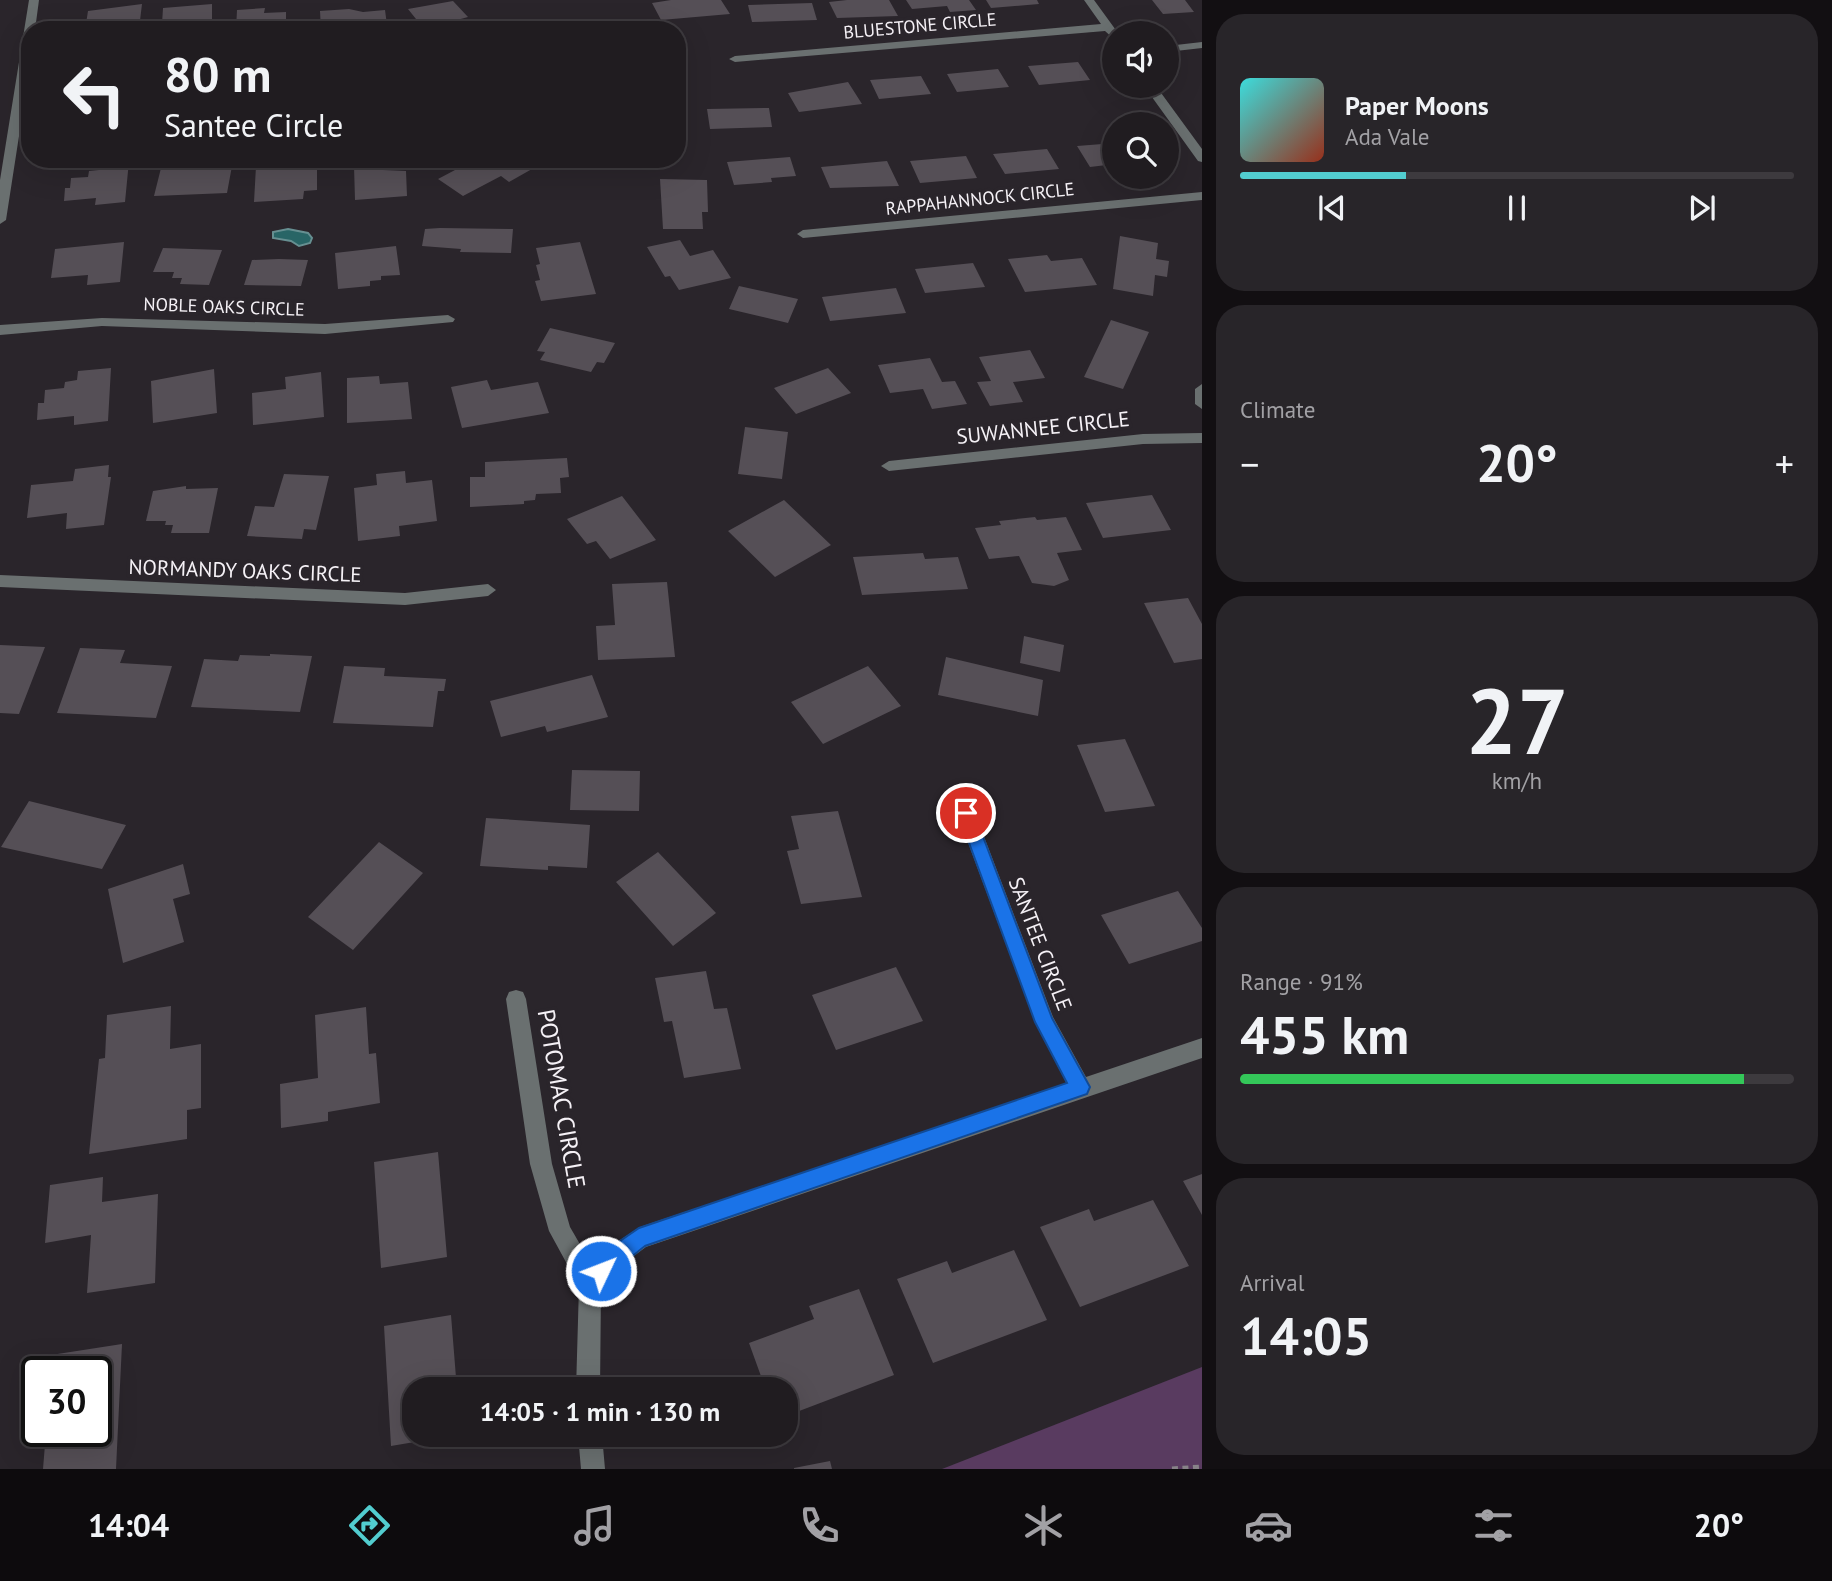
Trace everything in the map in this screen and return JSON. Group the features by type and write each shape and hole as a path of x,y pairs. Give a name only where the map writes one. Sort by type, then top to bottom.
{"street":[{"path":"31,21 34,0"},
{"path":"1089,0 1103,21"},
{"name":"BLUESTONE CIRCLE","path":"735,59 1102,33"},
{"path":"1179,47 1202,46"},
{"path":"0,220 21,88"},
{"path":"1159,98 1202,158"},
{"path":"14,136 21,136"},
{"name":"RAPPAHANNOCK CIRCLE","path":"803,234 1202,196"},
{"name":"NOBLE OAKS CIRCLE","path":"0,330 102,322 325,329 447,319"},
{"path":"1202,389 1202,404"},
{"name":"SUWANNEE CIRCLE","path":"889,466 1143,439 1202,438"},
{"name":"NORMANDY OAKS CIRCLE","path":"0,581 405,599 488,590"},
{"name":"SANTEE CIRCLE","path":"966,813 1045,1022 1080,1087"},
{"name":"POTOMAC CIRCLE","path":"516,999 541,1164 560,1231 590,1284"},
{"path":"588,1377 590,1284 611,1259 639,1238 1202,1048"},
{"path":"591,1447 593,1469"}],"path":[{"path":"1172,1469 1202,1467"}],"shaded area":[{"path":"1202,1367 1202,1469 942,1469"}],"water":[{"path":"288,229 308,233 312,238 310,243 299,246 291,241 273,238 273,232"}],"building":[{"path":"671,0 721,0 730,14 661,20 652,3"},
{"path":"889,0 898,16 837,18 829,2"},
{"path":"906,0 969,0 976,10 950,12 947,6 912,9"},
{"path":"986,0 1037,0 1039,4 991,8"},
{"path":"1152,0 1185,0 1194,12 1163,14"},
{"path":"453,1 468,17 453,21 418,21 408,9"},
{"path":"812,3 817,20 752,22 748,5"},
{"path":"142,4 140,21 86,21 88,11"},
{"path":"212,4 212,21 162,21 163,8"},
{"path":"265,8 264,13 286,12 286,21 236,21 237,10"},
{"path":"385,10 386,21 321,21 320,11"},
{"path":"1078,62 1090,80 1039,85 1028,66"},
{"path":"998,69 1009,87 957,92 947,74"},
{"path":"921,76 931,94 879,99 870,80"},
{"path":"848,82 862,104 799,112 788,93"},
{"path":"769,108 772,127 710,129 707,109"},
{"path":"1102,144 1102,166 1090,167 1077,146"},
{"path":"1047,149 1059,169 1005,174 993,154"},
{"path":"966,156 977,178 920,183 910,161"},
{"path":"790,157 796,176 771,178 772,182 734,185 727,162"},
{"path":"887,161 899,186 830,188 821,167"},
{"path":"128,168 125,202 95,205 96,198 64,201 65,188 70,188 71,178 88,177 89,171"},
{"path":"161,168 232,168 227,193 154,196"},
{"path":"256,168 317,168 317,190 304,191 303,199 254,202"},
{"path":"354,168 406,171 407,196 355,200"},
{"path":"452,168 532,169 509,182 501,176 463,196 438,179 455,170"},
{"path":"660,179 707,180 708,212 702,212 703,229 663,229"},
{"path":"425,229 513,229 511,253 460,252 461,249 422,246"},
{"path":"1120,236 1158,243 1156,259 1169,261 1167,277 1155,275 1153,296 1113,289"},
{"path":"680,240 690,256 713,250 731,278 679,290 670,276 665,277 647,247"},
{"path":"124,242 120,282 87,285 88,275 51,278 55,249"},
{"path":"580,242 596,294 541,301 535,281 540,280 536,265 540,264 536,248"},
{"path":"396,246 400,275 381,276 381,280 370,281 370,286 338,289 335,253"},
{"path":"163,248 222,250 209,285 180,284 182,278 172,278 174,272 153,272"},
{"path":"1047,255 1051,261 1082,258 1097,285 1025,292 1008,259"},
{"path":"252,260 308,260 301,286 244,285"},
{"path":"973,263 985,287 925,293 915,269"},
{"path":"739,286 798,299 788,323 729,309"},
{"path":"896,288 906,313 830,321 822,297"},
{"path":"1111,320 1149,332 1123,389 1084,377"},
{"path":"550,328 615,343 604,363 597,362 591,372 540,360 545,352 537,351"},
{"path":"1030,350 1045,378 1013,382 1023,402 990,406 977,382 991,381 979,357"},
{"path":"930,358 942,382 955,381 967,404 932,409 923,389 890,393 878,365"},
{"path":"111,368 108,421 74,425 74,416 37,420 38,403 44,403 45,390 64,388 65,382 77,380 78,371"},
{"path":"828,368 851,393 796,414 774,388"},
{"path":"214,369 217,413 153,423 151,381"},
{"path":"321,372 324,417 253,425 252,393 286,389 285,377"},
{"path":"379,376 380,384 408,382 412,419 347,423 347,378"},
{"path":"487,380 491,390 538,382 549,413 462,428 451,387"},
{"path":"745,427 788,432 782,479 738,474"},
{"path":"567,458 569,477 560,478 561,493 536,494 535,500 524,501 524,504 470,507 470,477 485,477 485,462"},
{"path":"109,465 108,477 111,477 104,525 66,529 67,513 27,518 31,485 73,481 75,469"},
{"path":"405,471 406,483 432,480 437,521 399,526 400,536 358,541 354,488 377,485 376,474"},
{"path":"284,474 329,476 316,530 304,529 302,539 247,536 255,506 274,507"},
{"path":"186,486 186,489 218,488 209,533 171,533 173,525 165,525 166,521 146,521 153,491"},
{"path":"1152,495 1171,530 1103,538 1086,503"},
{"path":"622,496 656,540 610,559 596,541 587,544 567,519"},
{"path":"784,500 831,545 775,577 728,531"},
{"path":"1035,517 1037,520 1066,517 1082,550 1057,553 1069,580 1054,586 1032,583 1019,556 989,559 975,528 1001,525 999,521"},
{"path":"923,553 925,559 958,557 968,589 862,595 853,557"},
{"path":"667,582 675,657 598,660 596,626 615,625 612,584"},
{"path":"1188,598 1202,624 1202,659 1174,663 1144,603"},
{"path":"1024,636 1064,645 1060,672 1020,663"},
{"path":"0,645 45,647 19,714 0,713"},
{"path":"80,648 125,650 120,663 172,666 156,718 57,713"},
{"path":"240,655 312,656 300,712 191,707 204,659 238,661"},
{"path":"946,657 1043,680 1038,716 938,695"},
{"path":"344,666 385,668 384,676 446,679 444,691 438,691 433,727 333,723"},
{"path":"868,666 901,706 823,744 791,702"},
{"path":"592,675 608,717 547,732 545,726 501,737 490,701"},
{"path":"1125,739 1155,806 1105,812 1077,745"},
{"path":"572,770 640,771 639,811 570,810"},
{"path":"29,801 126,825 102,869 1,847"},
{"path":"838,811 862,897 801,904 787,851 799,849 791,816"},
{"path":"486,818 590,825 587,868 548,866 548,870 480,866"},
{"path":"379,842 423,873 353,950 308,917"},
{"path":"658,852 716,913 673,946 616,882"},
{"path":"183,864 190,894 173,899 184,942 123,963 108,889"},
{"path":"1178,891 1202,928 1202,941 1129,964 1101,915"},
{"path":"896,967 923,1021 836,1050 812,995"},
{"path":"706,971 714,1009 727,1008 741,1069 684,1078 672,1021 664,1022 655,978"},
{"path":"171,1006 170,1049 201,1044 201,1108 187,1110 187,1139 89,1154 99,1059 105,1058 107,1015"},
{"path":"366,1007 369,1054 376,1053 380,1103 328,1112 328,1121 281,1128 280,1084 318,1078 315,1015"},
{"path":"438,1152 447,1257 381,1268 374,1162"},
{"path":"1202,1174 1202,1215 1183,1181"},
{"path":"103,1177 102,1202 158,1194 155,1283 87,1293 91,1235 45,1243 50,1185"},
{"path":"1153,1200 1189,1266 1080,1307 1040,1227 1089,1209 1094,1221"},
{"path":"1014,1250 1047,1320 933,1363 897,1279 947,1261 952,1273"},
{"path":"859,1289 894,1375 798,1411 798,1377 761,1377 749,1343 814,1319 809,1306"},
{"path":"451,1315 456,1377 402,1377 402,1444 391,1446 384,1326"},
{"path":"122,1344 116,1469 43,1469 45,1447 112,1447 112,1356 44,1356"},
{"path":"830,1461 832,1469 794,1469 794,1468"}],"route":[{"path":"601,1271 611,1259 639,1238 1080,1087 1045,1022 966,813"}]}
